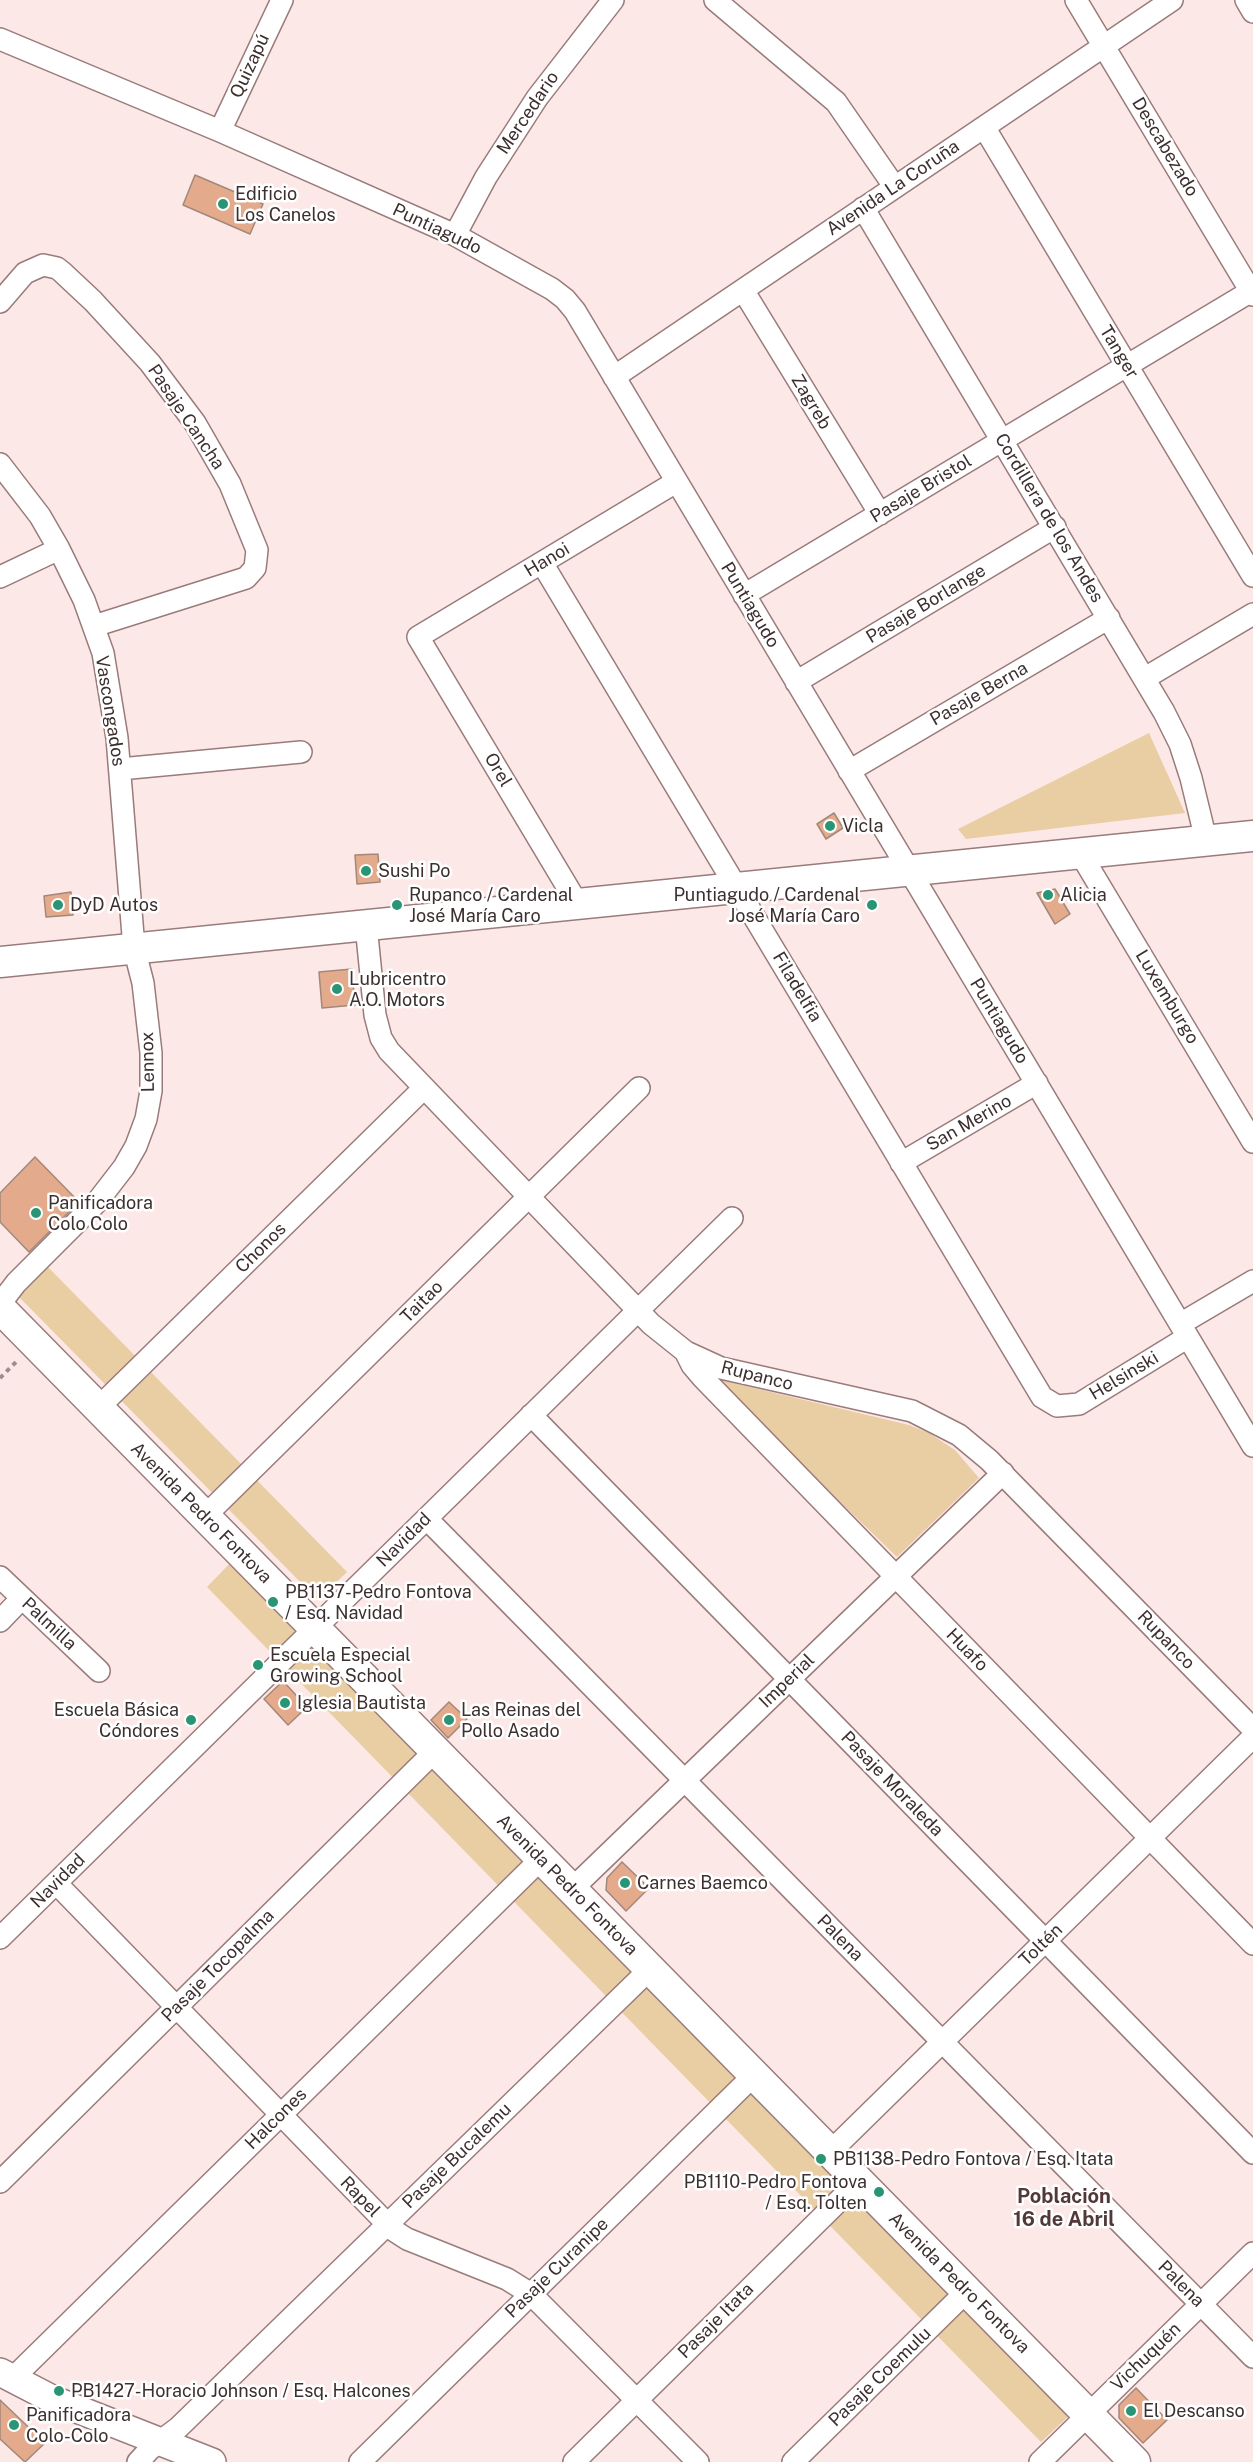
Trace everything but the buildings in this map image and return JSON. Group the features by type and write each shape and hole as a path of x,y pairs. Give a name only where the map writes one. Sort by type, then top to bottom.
{"main road":[{"path":"0,962 1253,836"},
{"name":"Avenida Pedro Fontova","path":"0,1306 1135,2462"}],"street":[{"name":"Quizapú","path":"220,131 282,0"},
{"name":"Mercedario","path":"455,235 486,177 517,127 566,59 614,0"},
{"path":"715,0 836,102 894,186"},
{"name":"Descabezado","path":"1076,0 1252,292"},
{"name":"Avenida La Coruña","path":"614,377 1172,0"},
{"path":"1246,0 1253,12"},
{"name":"Puntiagudo","path":"0,39 220,131 455,235 552,289 565,299 614,377 1253,1446"},
{"name":"Tanger","path":"984,127 1253,576"},
{"name":"Cordillera de los Andes","path":"863,208 1145,678 1180,744 1206,840"},
{"name":"Pasaje Cancha","path":"0,302 25,273 43,265 57,268 93,301 150,363 195,423 230,484 257,550 255,568 246,578 94,627"},
{"name":"Zagreb","path":"743,290 880,514"},
{"name":"Pasaje Bristol","path":"744,595 1252,292"},
{"name":"Vascongados","path":"0,464 40,516 59,549 94,627 109,680 120,768 134,948"},
{"name":"Hanoi","path":"418,637 676,482"},
{"name":"Pasaje Borlange","path":"796,682 1055,526"},
{"path":"0,577 59,549"},
{"name":"Filadelfia","path":"542,563 1037,1390 1042,1397 1057,1406"},
{"path":"1145,678 1253,614"},
{"name":"Pasaje Berna","path":"849,771 1109,618"},
{"name":"Orel","path":"418,637 577,903"},
{"path":"120,768 301,752"},
{"name":"Luxemburgo","path":"1080,853 1253,1142"},
{"name":"Rupanco","path":"366,925 375,1016 381,1038 389,1051 638,1311 668,1339 703,1361 740,1373 912,1411 959,1435 1002,1473 1253,1728"},
{"name":"Lennox","path":"0,1306 16,1283 97,1202 124,1167 136,1146 146,1119 151,1091 151,1053 143,983 134,948"},
{"name":"San Merino","path":"901,1163 1037,1083"},
{"name":"Chonos","path":"98,1408 424,1088"},
{"name":"Taitao","path":"205,1516 639,1088"},
{"name":"Navidad","path":"0,1938 732,1218"},
{"name":"Helsinski","path":"1057,1406 1078,1404 1253,1281"},
{"name":"Huafo","path":"686,1352 692,1365 703,1378 1253,1944"},
{"name":"Pasaje Moraleda","path":"531,1415 1253,2153"},
{"name":"Imperial","path":"572,1889 1002,1473"},
{"name":"Palena","path":"427,1519 1253,2357"},
{"name":"Palmilla","path":"0,1577 99,1671"},
{"path":"0,1621 22,1598"},
{"name":"Toltén","path":"830,2152 1253,1737"},
{"name":"Pasaje Tocopalma","path":"0,2182 435,1751"},
{"name":"Halcones","path":"6,2376 281,2115 541,1859"},
{"name":"Rapel","path":"56,1883 387,2225 407,2239 507,2279 531,2294 698,2462"},
{"name":"Pasaje Bucalemu","path":"138,2462 178,2428 650,1968"},
{"name":"Pasaje Curanipe","path":"360,2462 754,2075"},
{"name":"Pasaje Itata","path":"574,2462 859,2181"},
{"name":"Vichuquén","path":"1040,2462 1253,2253"},
{"name":"Pasaje Coemulu","path":"793,2462 967,2291"},
{"path":"6,2376 54,2400 212,2462"}],"shaded area":[{"path":"1149,733 1185,813 966,839 958,829"},
{"path":"47,1266 347,1572 318,1600 18,1296"},
{"path":"712,1378 909,1425 929,1433 955,1450 979,1478 897,1557"},
{"path":"234,1559 1072,2413 1041,2442 207,1587"}],"place":[{"name":"Edificio Los Canelos","path":"223,204"},
{"name":"Vicla","path":"830,826"},
{"name":"Sushi Po","path":"366,871"},
{"name":"Alicia","path":"1048,895"},
{"name":"DyD Autos","path":"58,905"},
{"name":"Rupanco / Cardenal José María Caro","path":"397,905"},
{"name":"Puntiagudo / Cardenal José María Caro","path":"872,905"},
{"name":"Lubricentro A.O. Motors","path":"337,989"},
{"name":"Panificadora Colo Colo","path":"36,1213"},
{"name":"PB1137-Pedro Fontova / Esq. Navidad","path":"273,1602"},
{"name":"Escuela Especial Growing School","path":"258,1665"},
{"name":"Iglesia Bautista","path":"285,1703"},
{"name":"Escuela Básica Cóndores","path":"191,1720"},
{"name":"Las Reinas del Pollo Asado","path":"449,1720"},
{"name":"Carnes Baemco","path":"625,1883"},
{"name":"PB1138-Pedro Fontova / Esq. Itata","path":"821,2159"},
{"name":"PB1110-Pedro Fontova / Esq. Tolten","path":"879,2192"},
{"name":"PB1427-Horacio Johnson / Esq. Halcones","path":"59,2391"},
{"name":"El Descanso","path":"1131,2411"},
{"name":"Panificadora Colo-Colo","path":"14,2425"}],"district":[{"name":"Población 16 de Abril","path":"1064,2208"}]}
